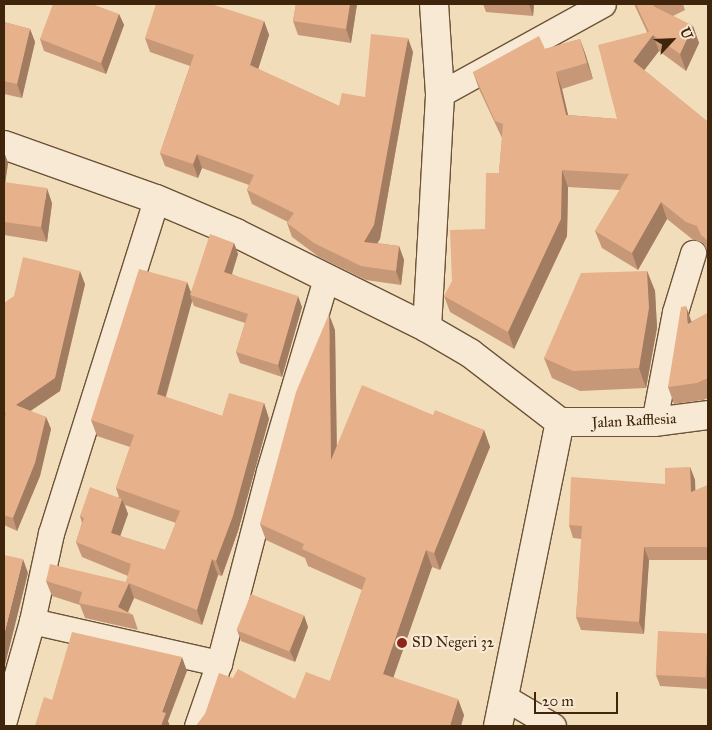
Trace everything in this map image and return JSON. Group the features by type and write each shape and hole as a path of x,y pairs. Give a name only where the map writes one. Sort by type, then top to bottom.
{"street":[{"path":"427,328 440,94 434,4"},
{"path":"440,94 603,4"},
{"path":"4,146 156,199 236,233 427,328 470,353 560,422 498,726"},
{"path":"4,720 32,621 51,533 156,199"},
{"path":"654,422 675,312 694,253"},
{"path":"197,726 219,663 269,471 326,278"},
{"name":"Jalan Rafflesia","path":"560,422 654,422 708,414"},
{"path":"32,621 219,663"},
{"path":"504,697 553,726"}],"building":[{"path":"53,4 92,4 119,14 101,63 40,39"},
{"path":"156,4 211,4 264,21 250,65 339,106 342,93 365,97 371,34 408,38 374,225 364,242 399,246 396,271 361,266 314,243 287,223 294,213 247,190 254,175 197,154 193,164 160,153 194,55 145,38"},
{"path":"296,4 350,4 346,29 293,21"},
{"path":"636,4 657,4 653,6 693,26 680,54 653,35 633,61 708,122 708,241 701,235 697,226 686,222 661,202 632,253 595,231 629,174 562,170 561,219 508,332 444,296 452,281 450,230 485,229 486,173 499,173 503,124 495,121 473,72 539,36 545,49 580,39 587,63 556,72 566,115 617,119 598,45 649,32"},
{"path":"4,22 30,29 17,84 4,81"},
{"path":"4,182 47,188 41,227 4,222"},
{"path":"210,234 234,243 224,272 298,296 278,365 236,352 248,314 190,295"},
{"path":"23,257 80,271 55,378 16,405 46,417 35,463 13,518 4,515 4,423 6,412 4,413 4,303 14,296"},
{"path":"139,269 187,282 157,394 222,416 229,393 264,403 233,516 216,561 212,559 197,610 129,583 118,607 133,615 79,603 82,592 46,581 50,564 126,582 131,564 76,542 84,518 80,516 90,487 122,499 111,533 165,550 180,511 116,488 134,435 91,420"},
{"path":"647,271 649,308 639,368 573,371 544,358 581,273"},
{"path":"686,306 688,324 708,313 708,378 697,383 668,387 681,307"},
{"path":"329,314 331,460 362,385 433,415 435,410 484,430 434,553 426,550 383,674 458,699 450,726 196,726 205,714 219,673 233,678 238,669 295,699 306,672 330,681 366,578 302,549 304,544 260,524 296,392"},
{"path":"690,467 691,492 708,485 708,547 644,547 639,622 576,617 582,526 569,525 571,477 665,484 665,468"},
{"path":"4,555 23,559 4,635"},
{"path":"251,594 304,615 289,652 236,630"},
{"path":"658,631 708,634 706,678 656,675"},
{"path":"72,632 182,657 162,712 166,713 161,726 35,726 44,697 52,700"}],"place":[{"name":"SD Negeri 32","path":"402,643"}]}
